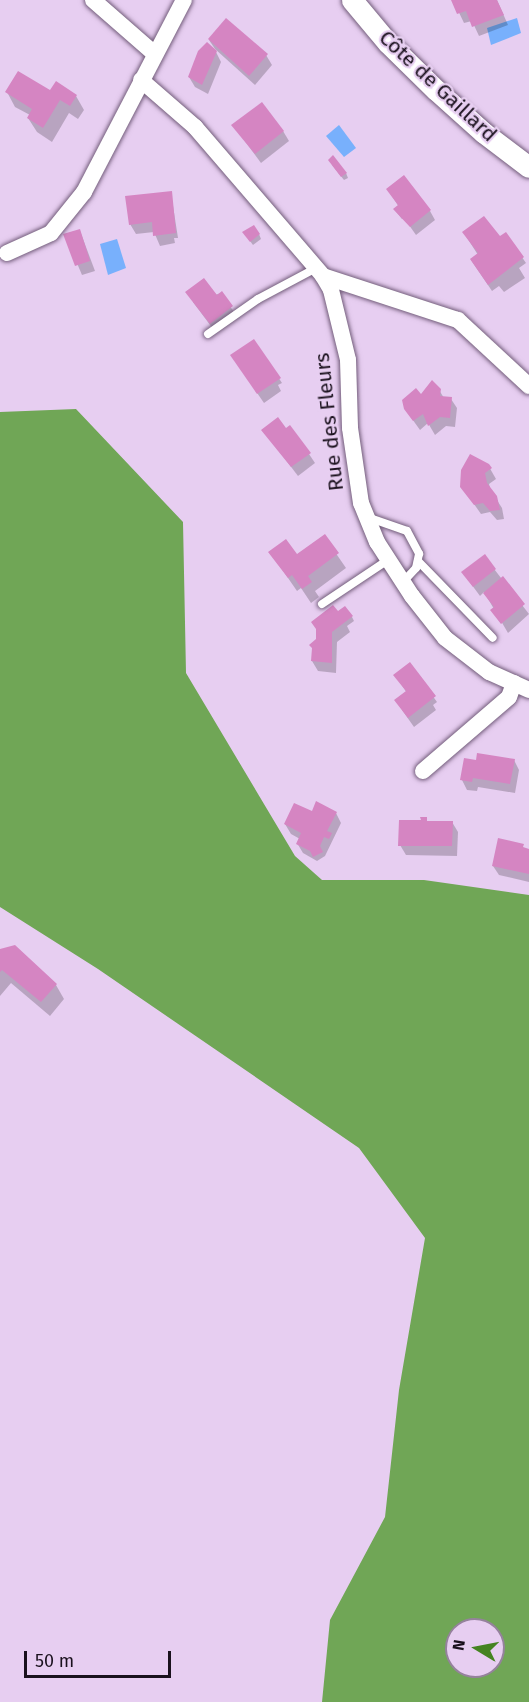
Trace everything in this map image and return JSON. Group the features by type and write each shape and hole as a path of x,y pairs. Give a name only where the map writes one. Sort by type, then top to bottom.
{"street":[{"path":"93,0 155,54"},
{"path":"7,253 51,233 84,192 184,0"},
{"name":"Côte de Gaillard","path":"352,0 388,43 436,90 484,133 529,167"},
{"name":"Rue des Fleurs","path":"141,80 195,127 319,272 331,290 348,360 350,428 361,502 377,542 403,582 445,638 489,672 522,687"},
{"path":"319,272 458,320 529,386"},
{"path":"423,771 522,687"}],"lane":[{"path":"207,334 258,299 319,272"},
{"path":"366,517 407,531 419,554 416,568 403,582"},
{"path":"322,604 388,560"},
{"path":"418,561 493,638"}],"green space":[{"path":"76,409 183,522 186,673 295,856 322,880 424,880 529,895 529,1702 322,1702 330,1620 385,1517 399,1390 425,1238 359,1148 98,969 0,907 0,412"}],"water":[{"path":"517,18 521,33 491,45 487,28"},
{"path":"339,125 356,148 344,157 326,136"},
{"path":"117,239 126,268 108,275 100,244"}],"building":[{"path":"451,0 497,0 504,15 472,27 466,11 457,14"},
{"path":"226,18 268,54 249,76 208,39"},
{"path":"207,42 217,51 202,85 188,77 198,51"},
{"path":"18,71 50,90 56,81 77,95 70,106 60,100 43,128 27,118 32,109 5,92"},
{"path":"262,102 284,131 255,154 231,125"},
{"path":"333,155 347,173 341,177 328,160"},
{"path":"404,175 431,210 410,227 393,209 398,205 386,189"},
{"path":"172,191 176,233 153,236 152,222 129,225 125,196"},
{"path":"484,216 500,236 506,232 524,257 488,285 470,259 478,253 462,232"},
{"path":"254,225 260,234 250,242 242,232"},
{"path":"80,229 90,261 75,266 63,234"},
{"path":"204,278 217,295 222,291 233,306 210,324 185,292"},
{"path":"254,339 281,378 257,394 230,355"},
{"path":"432,380 441,389 440,396 452,397 450,418 440,417 428,426 423,414 413,421 404,409 402,400 416,388 421,394"},
{"path":"278,417 286,428 290,425 311,453 291,467 261,430"},
{"path":"470,454 492,468 485,473 487,483 497,496 500,510 490,511 483,503 474,505 460,487 461,470"},
{"path":"325,534 339,553 308,576 312,582 302,589 292,575 288,578 268,552 286,539 297,554"},
{"path":"485,554 496,569 473,587 461,572"},
{"path":"503,576 525,604 501,624 490,610 494,607 483,593"},
{"path":"333,605 338,611 345,606 353,616 332,632 332,663 311,661 312,648 309,645 316,639 316,629 311,622"},
{"path":"410,662 436,696 408,718 394,700 406,691 393,675"},
{"path":"477,753 515,759 510,784 473,778 472,782 460,780 464,758 476,760"},
{"path":"316,801 337,812 327,831 332,833 329,839 324,837 320,846 323,852 313,857 310,851 296,844 301,833 284,824 294,803 312,811"},
{"path":"420,817 427,817 427,821 453,821 452,846 398,846 399,820 421,820"},
{"path":"498,838 524,844 523,847 529,849 529,874 492,866"},
{"path":"15,945 57,984 41,1002 2,970 0,972 0,949"}]}
